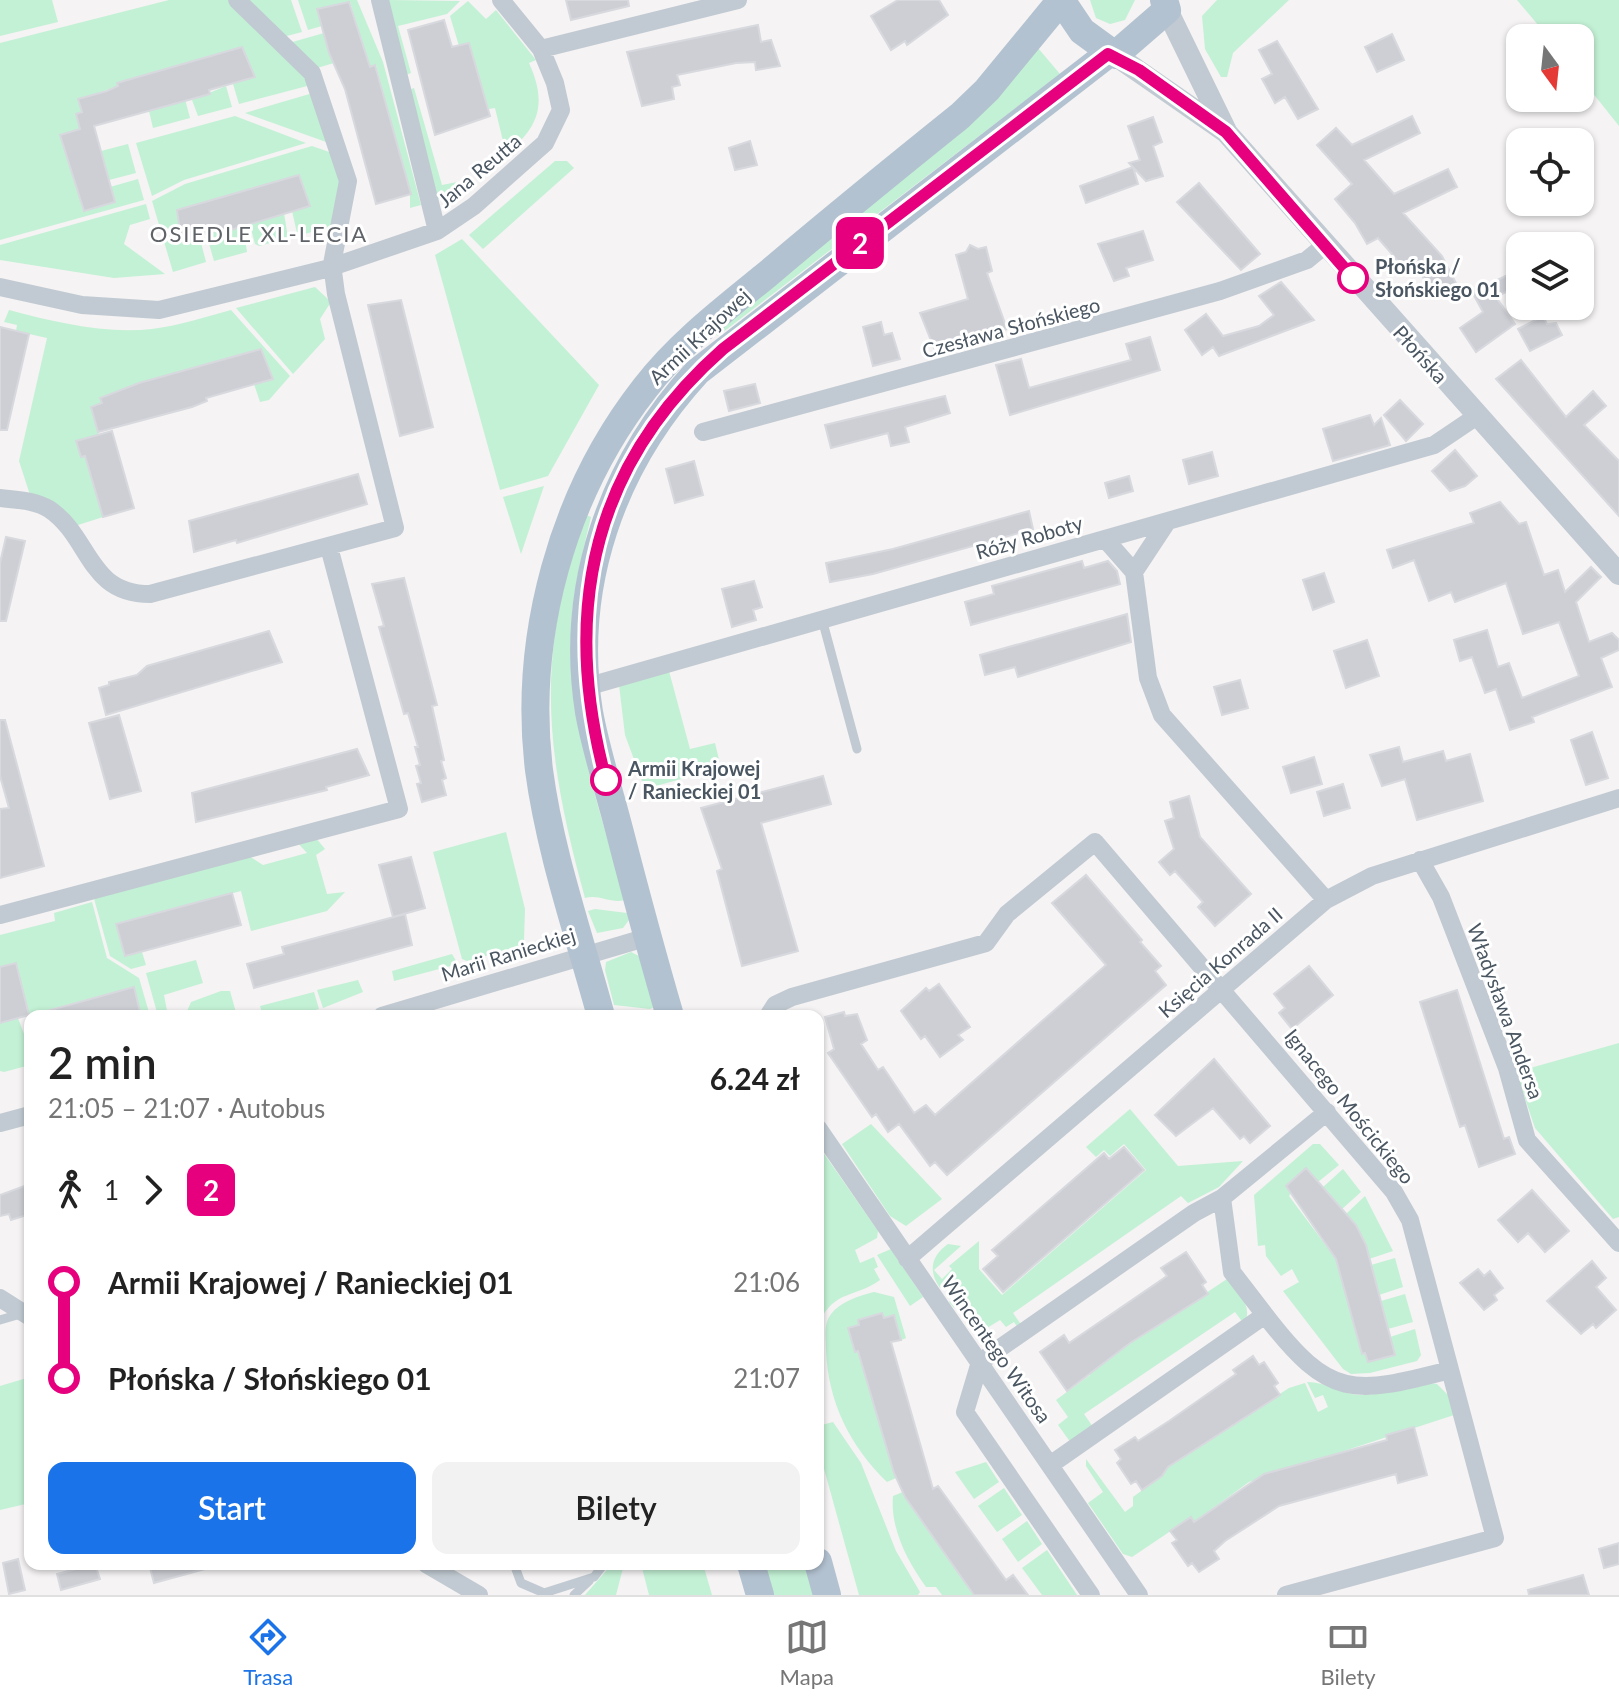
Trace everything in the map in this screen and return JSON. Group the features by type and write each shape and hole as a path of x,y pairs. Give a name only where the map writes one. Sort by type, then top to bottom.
{"main road":[{"path":"1061,0 1082,31 1112,54"},
{"name":"Armii Krajowej","path":"599,1010 546,811 535,723 542,636 553,576 585,487 623,418 674,354 960,116 987,90 1061,0"},
{"name":"Armii Krajowej","path":"668,1010 595,737 596,684 585,636 598,542 631,462 672,399 723,349 1112,54 1167,3"},
{"path":"753,1570 760,1595"},
{"path":"820,1570 827,1595"}],"street":[{"path":"0,498 34,502 51,511 99,574 117,588 133,594 150,594 395,528 336,294 332,264 348,181 312,73 237,0"},
{"path":"380,0 437,231"},
{"name":"Jana Reutta","path":"0,287 82,305 159,310 326,269 332,264 437,231 482,200 545,143 556,126 561,110 555,83 541,49 501,0"},
{"path":"541,49 738,0"},
{"name":"Płońska","path":"1167,3 1226,132"},
{"name":"Płońska","path":"1112,54 1226,132 1324,246 1619,574"},
{"name":"Czesława Słońskiego","path":"703,432 1220,291 1307,260 1324,246"},
{"name":"Róży Roboty","path":"596,684 1434,445 1477,416"},
{"path":"1134,572 1167,522"},
{"path":"1105,539 1134,572 1148,678 1162,715 1326,900"},
{"path":"0,915 399,809 329,547"},
{"name":"Księcia Konrada II","path":"907,1259 1326,900 1372,876 1619,798"},
{"name":"Ignacego Mościckiego","path":"772,1010 775,1005 792,997 986,943 1007,914 1095,842 1223,988 1394,1192 1410,1220 1495,1538 1286,1595"},
{"name":"Władysława Andersa","path":"1420,860 1441,897 1507,1068 1527,1140 1619,1243"},
{"name":"Marii Ranieckiej","path":"402,1010 648,937"},
{"path":"1091,1595 965,1412 980,1362 1194,1213 1222,1198 1327,1112"},
{"path":"0,1123 24,1117"},
{"name":"Wincentego Witosa","path":"824,1137 1139,1595"},
{"path":"1222,1198 1232,1272 1295,1355 1352,1388 1380,1387 1450,1370"},
{"path":"0,1298 24,1313"},
{"path":"1050,1465 1265,1315"},
{"path":"436,1570 479,1595"}],"lane":[{"path":"822,619 857,749"},
{"path":"0,1320 24,1316"},
{"path":"516,1570 521,1583 545,1594 594,1577"},
{"path":"574,1595 599,1570"}],"green space":[{"path":"0,0 52,0 58,22 0,36"},
{"path":"169,0 230,0 302,71 311,85 239,104 233,84 255,77 242,47 117,83 118,86 78,100 82,112 76,114 80,129 60,135 83,210 110,187 138,179 144,200 0,240 0,43"},
{"path":"246,0 291,0 302,32 283,37"},
{"path":"298,0 357,0 383,62 421,205 410,208 410,194 376,65 370,67 350,2 317,9 322,26 308,30"},
{"path":"388,0 460,1 447,14 398,26 411,73 406,75"},
{"path":"1090,0 1135,0 1125,20 1110,24 1096,18"},
{"path":"1217,0 1289,0 1233,53 1227,77 1221,77 1205,49 1202,16"},
{"path":"1517,0 1619,0 1619,126 1594,95 1594,24 1537,24"},
{"path":"468,1 486,19 496,10 536,60 529,63 537,84 539,102 536,116 520,142 478,179 478,172 503,141 495,108 489,109 459,46 450,16"},
{"path":"324,33 334,63 317,68 289,43"},
{"path":"1038,48 1060,74 718,336 714,333"},
{"path":"226,86 232,107 198,116 192,100"},
{"path":"414,88 442,185 457,182 458,194 434,200 408,90"},
{"path":"313,93 329,143 245,113"},
{"path":"185,99 190,118 153,128 149,111"},
{"path":"235,116 306,143 184,180 152,196 136,143"},
{"path":"128,144 136,173 109,180 101,151"},
{"path":"312,146 332,153 342,183 333,226 301,235 297,233 292,211 310,205 298,175 177,210 181,240 199,235 206,262 173,272 152,201 185,184"},
{"path":"555,161 567,161 574,168 483,249 469,235"},
{"path":"146,204 150,219 130,225 124,244 165,274 114,278 0,260 0,245"},
{"path":"284,213 288,238 259,246 255,244 250,225"},
{"path":"243,227 247,252 214,261 206,233"},
{"path":"462,239 599,385 548,476 500,490 435,255"},
{"path":"315,287 331,302 320,319 325,339 293,374 236,308"},
{"path":"9,310 79,326 134,330 172,326 231,310 290,376 269,400 260,402 254,384 273,378 261,350 139,383 101,398 102,403 91,407 99,435 77,442 81,457 85,456 103,517 75,526 30,495 19,461 47,338 16,331 17,325 4,322"},
{"path":"544,486 521,554 503,497"},
{"path":"586,515 591,517 573,603 571,666 580,734 625,900 620,901 585,898 565,818 553,740 552,661 557,621 566,579"},
{"path":"669,671 690,749 715,743 721,768 645,789 625,735 619,685"},
{"path":"506,832 525,909 524,940 517,947 467,961 462,959 433,852"},
{"path":"316,838 325,849 316,855 327,894 345,892 327,911 251,931 241,891 116,924 125,956 142,952 146,965 131,969 110,956 93,895 249,856 263,865 307,853 296,841"},
{"path":"92,902 107,958 139,978 148,1010 139,1010 133,987 48,1010 28,1010 16,964 0,967 0,935 55,921 54,913"},
{"path":"588,911 627,913 629,920 623,928 597,933"},
{"path":"631,952 641,957 654,1007 650,1009 614,1005 605,970 606,962"},
{"path":"452,954 458,964 394,981 392,971"},
{"path":"196,960 203,983 164,995 167,1010 156,1010 146,973"},
{"path":"358,980 363,992 323,1008 317,990"},
{"path":"221,991 230,991 235,1010 188,1010 191,1002"},
{"path":"314,992 319,1009 261,1010 260,1006"},
{"path":"18,1018 24,1034 24,1067 0,1071 0,1023"},
{"path":"1619,1043 1619,1217 1613,1219 1535,1128 1516,1072"},
{"path":"1130,1109 1178,1166 1243,1161 1219,1187 1188,1203 1181,1196 1013,1313 1022,1326 1018,1328 1014,1322 1006,1327 1000,1320 987,1328 966,1299 954,1308 949,1302 961,1293 952,1279 940,1288 933,1270 935,1259 948,1244 961,1246 934,1270 942,1279 952,1269 949,1266 979,1241 979,1269 1002,1295 1146,1170 1124,1144 1110,1156 1104,1150 1096,1157 1086,1147"},
{"path":"871,1124 942,1199 906,1226 890,1216 842,1144"},
{"path":"1313,1144 1320,1144 1339,1165 1318,1182 1306,1168 1286,1186 1291,1193 1289,1196 1336,1259 1362,1353 1390,1337 1415,1329 1421,1355 1417,1361 1370,1373 1351,1374 1343,1369 1283,1291 1299,1282 1292,1269 1281,1276 1266,1256 1265,1245 1258,1246 1254,1195"},
{"path":"824,1154 878,1231 877,1238 855,1250 860,1263 874,1257 878,1267 874,1269 880,1280 839,1299 825,1313"},
{"path":"1343,1169 1361,1192 1342,1209 1323,1187"},
{"path":"1365,1196 1393,1251 1369,1259 1346,1214"},
{"path":"891,1249 923,1297 910,1306 877,1255"},
{"path":"1395,1258 1403,1287 1379,1295 1371,1265"},
{"path":"1227,1279 1246,1306 1244,1324 1235,1312 1084,1414 1093,1427 1071,1443 1058,1425 1068,1417 1056,1400 1090,1375 1089,1371"},
{"path":"874,1292 894,1297 906,1338 901,1340 894,1315 884,1318 881,1314 858,1320 859,1325 848,1329 855,1352 858,1351 896,1478 887,1482 862,1454 843,1422 831,1388 826,1350 826,1327 835,1309 856,1297"},
{"path":"1405,1294 1413,1322 1388,1329 1381,1301"},
{"path":"24,1379 24,1504 0,1510 0,1386"},
{"path":"1307,1382 1362,1395 1419,1384 1437,1384 1448,1395 1454,1415 1249,1482 1194,1522 1190,1518 1132,1557 1123,1554 1088,1503 1103,1492 1086,1466 1086,1459 1125,1512 1133,1506 1133,1497 1162,1476 1167,1466 1289,1388 1305,1383 1318,1412 1328,1407 1323,1395 1315,1398"},
{"path":"833,1422 861,1463 896,1551 920,1592 918,1595 859,1595 824,1469 824,1424"},
{"path":"986,1462 999,1482 974,1499 955,1472"},
{"path":"1004,1488 1022,1515 997,1532 978,1506"},
{"path":"903,1492 974,1595 942,1595 936,1587 926,1587 907,1556 894,1521 893,1496"},
{"path":"1027,1521 1042,1544 1018,1562 1002,1539"},
{"path":"1047,1550 1077,1595 1042,1595 1022,1568"},
{"path":"607,1570 622,1570 616,1595 585,1595"},
{"path":"643,1570 705,1570 712,1595 649,1595"},
{"path":"766,1570 807,1570 813,1595 772,1595"}],"building":[{"path":"566,0 628,0 629,6 571,20"},
{"path":"898,0 939,0 948,15 907,45 905,41 891,50 871,16"},
{"path":"349,2 370,67 375,65 411,194 376,204 345,89 329,53 317,9"},
{"path":"444,20 452,47 469,43 490,116 435,135 408,30"},
{"path":"758,25 761,42 771,40 780,66 756,70 755,62 736,63 677,75 680,85 672,87 674,99 642,106 627,52"},
{"path":"1392,34 1404,60 1377,72 1365,47"},
{"path":"1277,41 1318,109 1298,119 1285,97 1275,103 1262,79 1272,74 1259,50"},
{"path":"242,47 255,77 209,90 210,94 94,126 115,202 84,211 60,135 80,129 76,114 82,112 78,99 107,91 118,86 117,83"},
{"path":"1412,116 1420,133 1364,160 1394,194 1448,169 1457,187 1403,213 1442,256 1458,287 1435,299 1418,268 1410,275 1378,238 1367,244 1335,199 1352,184 1317,145 1336,128 1352,145"},
{"path":"1153,117 1162,142 1153,146 1163,176 1146,181 1129,163 1140,160 1128,126"},
{"path":"750,141 757,165 735,170 729,148"},
{"path":"1133,167 1138,184 1086,203 1080,186"},
{"path":"299,175 310,206 224,232 223,229 181,240 177,210"},
{"path":"1199,183 1260,254 1241,270 1177,202"},
{"path":"1143,231 1153,260 1126,268 1129,276 1114,281 1098,244"},
{"path":"970,245 978,249 986,247 992,271 987,273 1007,329 934,348 920,313 968,299 956,255 966,252"},
{"path":"1506,276 1506,292 1496,297 1506,311 1506,320 1512,320 1515,324 1476,352 1460,328 1483,312 1472,292"},
{"path":"1281,282 1314,320 1219,356 1213,347 1202,355 1185,330 1206,314 1223,336 1259,326 1274,315 1259,296"},
{"path":"401,300 433,427 400,436 368,305"},
{"path":"1535,320 1545,320 1547,324 1556,323 1562,335 1530,351 1518,329"},
{"path":"881,322 884,335 892,333 900,359 873,366 863,327"},
{"path":"0,327 29,334 7,430 0,430"},
{"path":"1150,337 1160,370 1010,415 996,365 1021,359 1029,388 1131,360 1126,344"},
{"path":"261,349 273,379 206,398 207,401 192,407 98,432 91,407 102,403 100,398 139,383"},
{"path":"1521,360 1566,417 1593,391 1606,406 1584,425 1619,461 1619,516 1496,379"},
{"path":"755,384 760,403 729,411 724,391"},
{"path":"945,396 950,413 905,427 909,442 891,446 888,433 831,448 825,425"},
{"path":"1400,400 1423,424 1406,441 1384,415"},
{"path":"1370,415 1374,425 1381,418 1390,445 1333,461 1323,429"},
{"path":"112,431 134,508 103,517 85,456 81,457 76,441"},
{"path":"1455,450 1477,476 1465,486 1450,491 1432,471"},
{"path":"1212,452 1218,476 1189,484 1183,460"},
{"path":"694,461 703,495 675,503 666,469"},
{"path":"358,474 367,504 237,543 236,540 194,552 189,521"},
{"path":"1129,476 1133,491 1109,498 1105,483"},
{"path":"1500,502 1519,524 1526,522 1544,575 1558,570 1565,592 1591,567 1601,577 1576,602 1589,642 1612,633 1619,640 1619,650 1601,658 1612,687 1532,717 1534,722 1510,730 1496,689 1485,693 1472,657 1460,661 1454,640 1487,630 1498,667 1509,663 1522,698 1579,676 1559,622 1523,634 1506,583 1455,602 1451,592 1429,601 1414,560 1393,568 1387,550 1474,523 1470,513"},
{"path":"1029,511 1033,529 873,574 830,582 826,563 893,549"},
{"path":"6,537 25,541 6,621 0,621 0,563"},
{"path":"1082,561 1084,568 1108,561 1117,571 1120,584 971,625 965,602 994,594 992,586"},
{"path":"1324,573 1334,602 1313,610 1303,580"},
{"path":"404,578 437,705 432,706 446,778 442,780 446,795 422,802 417,784 421,783 416,766 420,765 415,747 418,747 408,713 404,714 379,627 384,626 372,584"},
{"path":"754,581 762,607 753,610 756,620 732,627 722,589"},
{"path":"1127,614 1131,642 1018,677 1015,667 985,675 980,655"},
{"path":"269,631 282,662 106,715 99,688 109,685 109,682 137,675 147,666"},
{"path":"1367,640 1379,676 1346,688 1334,651"},
{"path":"1240,680 1248,708 1222,715 1214,687"},
{"path":"119,715 141,791 110,799 89,723"},
{"path":"0,720 5,720 44,866 0,878 0,809 9,808 0,776"},
{"path":"1592,732 1608,778 1586,785 1571,740"},
{"path":"1399,747 1403,762 1443,751 1446,761 1470,754 1483,801 1417,820 1405,779 1382,786 1370,755"},
{"path":"357,749 369,775 326,787 327,790 196,822 192,793"},
{"path":"1314,757 1322,784 1291,793 1283,767"},
{"path":"823,776 831,804 761,823 798,951 742,966 717,871 722,869 701,808"},
{"path":"1343,784 1350,808 1324,816 1317,792"},
{"path":"1189,796 1200,837 1251,894 1215,926 1198,907 1203,902 1175,871 1170,875 1159,862 1174,849 1165,821 1174,818 1170,802"},
{"path":"411,857 425,908 393,917 379,865"},
{"path":"1086,875 1161,966 1155,971 1166,985 947,1175 935,1162 930,1166 899,1124 888,1132 876,1114 872,1117 828,1053 834,1049 825,1017 844,1012 845,1016 857,1014 867,1040 861,1044 878,1070 883,1067 914,1113 926,1105 935,1115 1106,965 1052,903"},
{"path":"232,893 241,925 125,956 116,924"},
{"path":"405,914 412,945 254,988 247,964 284,954 282,947"},
{"path":"16,963 28,1010 24,1010 24,1016 0,1023 0,967"},
{"path":"1309,966 1333,995 1292,1029 1279,1013 1285,1008 1274,994"},
{"path":"939,984 970,1027 958,1035 963,1040 940,1057 925,1036 921,1039 901,1011 926,988 929,991"},
{"path":"134,987 140,1010 51,1010"},
{"path":"1457,990 1504,1139 1509,1137 1515,1154 1479,1167 1465,1125 1460,1127 1420,1002"},
{"path":"1214,1059 1270,1126 1250,1143 1244,1136 1240,1139 1213,1108 1176,1136 1155,1115"},
{"path":"1124,1147 1144,1170 1003,1292 983,1269 998,1256 992,1250 1104,1153 1109,1159"},
{"path":"1306,1168 1356,1225 1366,1245 1395,1355 1368,1362 1365,1353 1362,1354 1336,1259 1286,1186"},
{"path":"24,1186 24,1216 11,1220 9,1214 0,1216 0,1195"},
{"path":"1532,1190 1569,1231 1545,1252 1528,1233 1518,1242 1498,1220"},
{"path":"1186,1252 1206,1282 1202,1285 1208,1294 1130,1343 1067,1391 1040,1352 1064,1335 1069,1343 1167,1276 1161,1268"},
{"path":"1592,1261 1606,1278 1596,1287 1616,1310 1596,1328 1593,1324 1581,1334 1547,1301"},
{"path":"1478,1269 1484,1276 1490,1271 1503,1288 1494,1295 1497,1300 1484,1310 1460,1283"},
{"path":"882,1313 884,1318 894,1315 901,1340 891,1342 933,1489 938,1486 1006,1580 1013,1575 1028,1595 974,1595 905,1497 894,1473 858,1351 855,1352 848,1328 859,1325 858,1320"},
{"path":"1253,1356 1259,1365 1264,1362 1278,1383 1274,1386 1280,1395 1168,1467 1162,1476 1142,1490 1136,1481 1131,1484 1117,1463 1121,1459 1115,1450 1135,1437 1138,1441 1169,1421 1236,1374 1233,1370"},
{"path":"1414,1427 1427,1475 1398,1483 1396,1474 1279,1506 1225,1541 1214,1551 1219,1559 1199,1572 1192,1563 1188,1566 1172,1543 1177,1540 1170,1531 1191,1517 1194,1522 1264,1474 1387,1440 1386,1435"},
{"path":"1619,1543 1619,1564 1604,1568 1599,1549"},
{"path":"18,1559 25,1590 9,1594 3,1563"},
{"path":"72,1570 97,1570 100,1579 61,1590 57,1574"},
{"path":"151,1570 201,1570 154,1583"},
{"path":"1583,1575 1589,1595 1529,1595 1528,1590"}],"bus line":[{"name":"2","path":"606,780 589,713 586,687 585,636 589,583 611,504 650,430 672,399 723,349 1108,54 1139,70 1226,132 1353,278"}],"place":[{"name":"Płońska / Słońskiego 01","path":"1353,278"},
{"name":"Armii Krajowej / Ranieckiej 01","path":"606,780"}],"district":[{"name":"OSIEDLE XL-LECIA","path":"259,233"}]}
